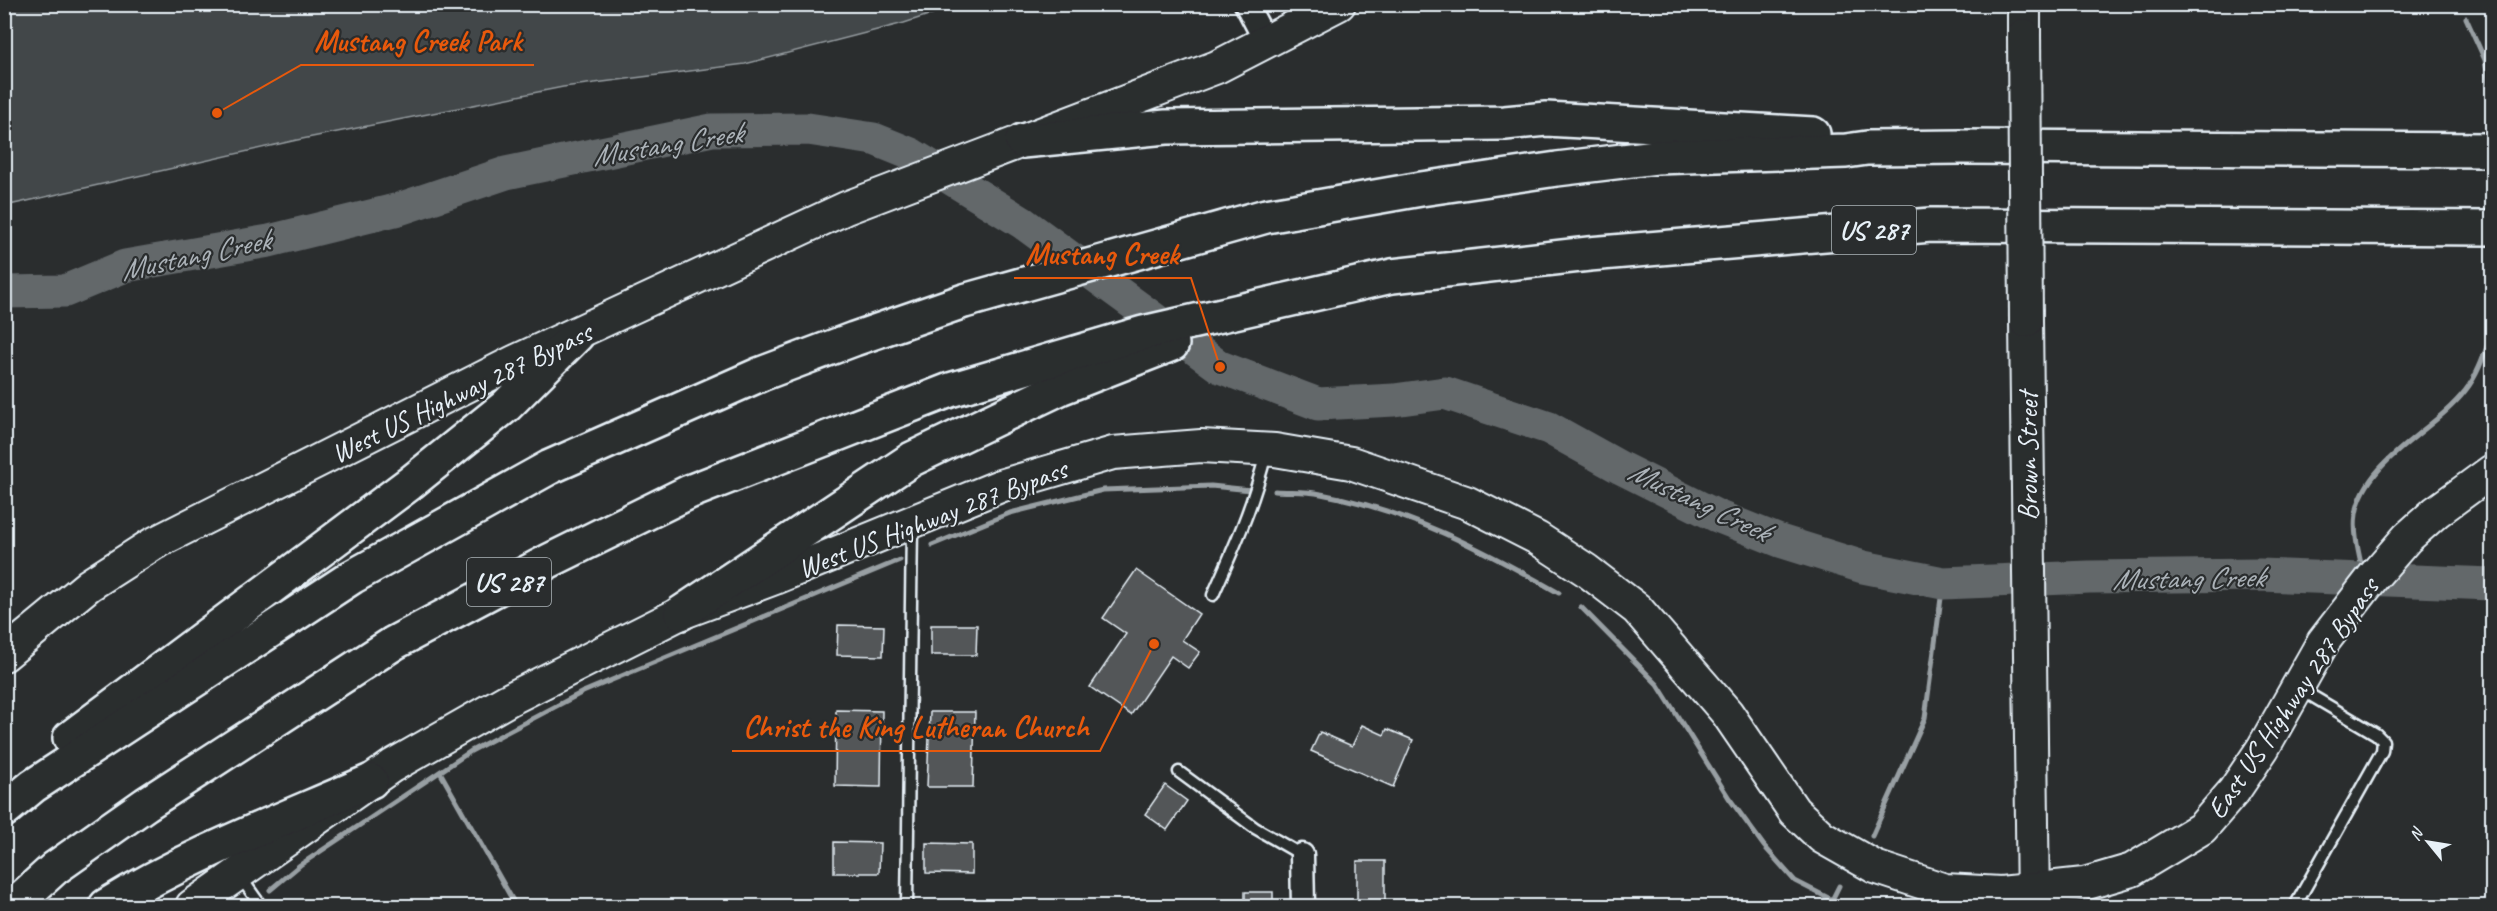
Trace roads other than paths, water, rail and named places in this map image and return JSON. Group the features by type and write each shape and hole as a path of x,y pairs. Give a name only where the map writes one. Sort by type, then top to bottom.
{"highway":[{"path":"1012,144 1166,127 1505,123 1546,119 1807,133 1867,148"},
{"name":"US 287","path":"4,810 33,786 352,577 550,467 761,374 964,301 1266,216 1422,189 1656,157 1846,151 1867,148 2493,150"},
{"name":"US 287","path":"13,906 55,868 146,804 384,650 538,567 689,492 950,390 1143,333 1261,308 1392,276 1589,254 1931,225 2493,228"},
{"path":"681,613 912,459 1084,379 1261,308"},
{"path":"4,803 28,773 63,743 409,484 506,406 577,334"},
{"path":"106,906 234,840 370,781"}],"main road":[{"name":"West US Highway 287 Bypass","path":"4,655 89,585 153,544 514,362 846,208 1217,67 1339,4"},
{"name":"Brown Street","path":"2024,20 2027,489 2033,898"},
{"name":"West US Highway 287 Bypass","path":"192,906 392,766 422,751 508,699 681,613 1000,486 1113,453 1201,446 1266,450 1351,463 1468,502 1537,538 1586,570 1637,609 1727,713 1794,811 1822,837 1875,867 1945,890 2001,892 2033,898"},
{"name":"East US Highway 287 Bypass","path":"2033,898 2055,886 2084,885 2132,870 2202,828 2234,791 2263,748 2323,642 2390,556 2407,537 2436,512 2493,471"}],"street":[{"path":"1246,4 1266,42"},
{"path":"1302,855 1303,906"}],"lane":[{"path":"1213,595 1242,530 1259,481 1266,450"},
{"path":"907,906 912,522"},
{"path":"2295,906 2382,751 2383,741 2376,734 2298,687"},
{"path":"1179,772 1255,828 1302,855"},
{"path":"238,874 261,906"}],"waterway":[{"path":"2466,18 2485,60 2492,103"},
{"name":"Mustang Creek","path":"4,292 65,291 125,266 269,241 399,209 506,173 712,130 808,129 874,139 911,154 1023,223 1220,367 1318,404 1394,400 1445,393 1549,428 1621,468 1717,516 1780,541 1863,567 1943,583 2089,577 2260,575 2492,584"},
{"path":"2363,573 2355,529 2356,514 2362,495 2372,478 2386,462 2452,406 2465,391 2478,370 2492,332"},
{"path":"932,545 1010,513 1103,490 1211,486 1251,490"},
{"path":"1275,491 1321,494 1384,510 1444,533 1559,593"},
{"path":"270,890 300,865 471,751 583,692 900,560"},
{"path":"1872,836 1925,718 1943,583"},
{"path":"1581,607 1658,685 1729,798 1764,846 1795,881 1844,906"},
{"path":"440,772 516,906"},
{"path":"1832,900 1839,886"}],"place":[{"name":"Mustang Creek Park","path":"217,113"},
{"name":"Mustang Creek","path":"1220,367"},
{"name":"Christ the King Lutheran Church","path":"1154,644"}]}
